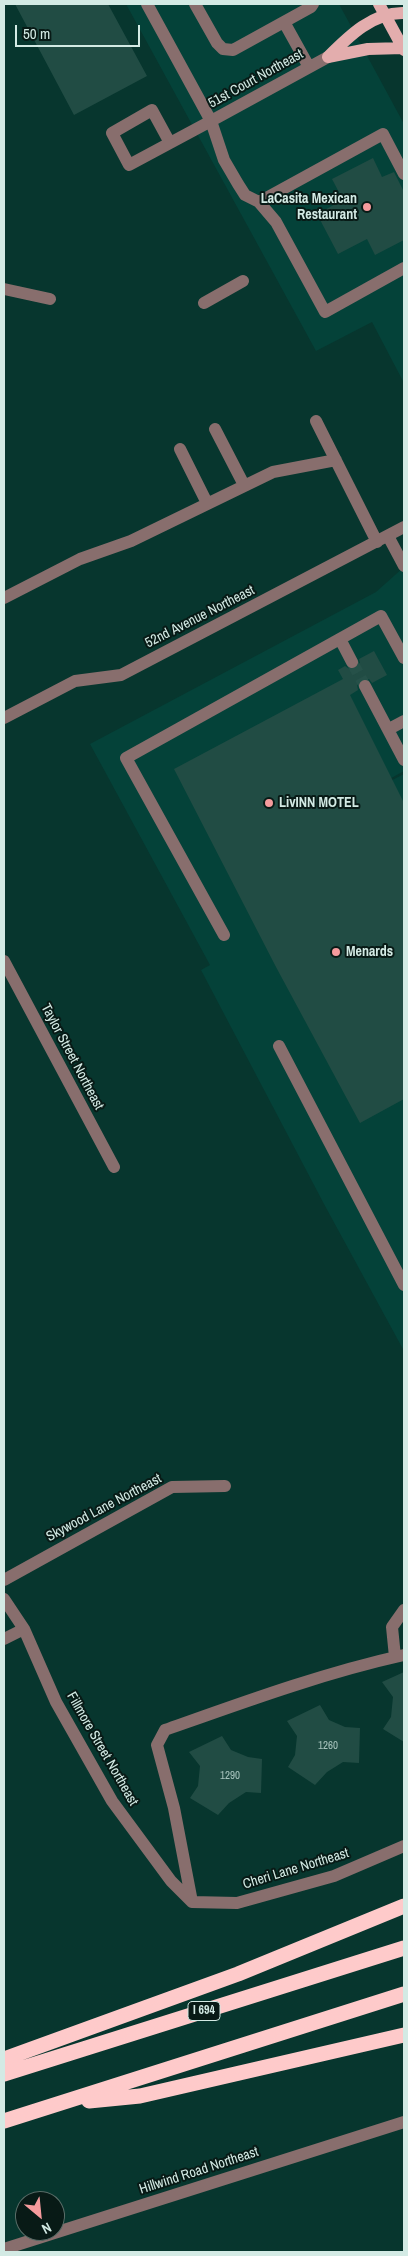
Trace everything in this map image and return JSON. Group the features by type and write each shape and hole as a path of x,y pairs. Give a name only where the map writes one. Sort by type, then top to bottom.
{"highway":[{"path":"4,2058 238,1974 404,1906"},
{"name":"I 694","path":"4,2074 404,1948"},
{"path":"4,2121 404,1994"},
{"path":"60,2103 140,2096 404,2035"}],"main road":[{"path":"382,9 404,13"},
{"path":"328,57 368,50 403,49 382,9"},
{"path":"328,57 382,9"}],"street":[{"name":"51st Court Northeast","path":"147,4 211,121 328,57"},
{"path":"195,4 217,43 222,49 233,50 311,7 313,4"},
{"path":"284,22 309,67"},
{"path":"170,143 152,110 112,133 129,165 170,143 211,121 224,160 238,184 245,195 259,202 276,222 325,312 404,268"},
{"path":"259,202 383,134 404,174"},
{"path":"204,303 243,281"},
{"path":"4,289 50,299"},
{"path":"316,421 336,460 382,539 404,566"},
{"path":"215,429 244,485"},
{"path":"180,449 207,503"},
{"path":"4,598 80,559 131,541 273,472 336,460"},
{"name":"52nd Avenue Northeast","path":"4,718 75,681 121,675 404,527"},
{"path":"224,935 126,758 381,616 404,658"},
{"path":"340,639 352,662"},
{"path":"365,686 404,760"},
{"path":"389,729 404,721"},
{"name":"Taylor Street Northeast","path":"4,961 114,1167"},
{"path":"279,1046 404,1285"},
{"name":"Skywood Lane Northeast","path":"4,1580 172,1487 225,1486"},
{"name":"Fillmore Street Northeast","path":"4,1599 24,1629 56,1702 112,1801 171,1881 192,1902"},
{"path":"192,1902 174,1808 157,1746 165,1730 370,1663 400,1656 392,1627 404,1610"},
{"path":"4,1639 24,1629"},
{"name":"Cheri Lane Northeast","path":"192,1902 237,1903 334,1876 404,1846"},
{"name":"Hillwind Road Northeast","path":"4,2249 404,2122"}],"shaded area":[{"path":"126,4 339,4 404,124 404,383 372,322 316,351"},
{"path":"404,567 404,771 321,817 404,774 404,1351 201,970 210,965 90,744 376,592"}],"building":[{"path":"15,4 108,4 147,76 74,115"},
{"name":"LaCasita Mexican Restaurant","path":"373,158 382,177 394,172 404,192 404,240 375,255 367,239 338,254 317,214 343,200 332,179"},
{"path":"374,651 387,675 372,683 369,679 362,679 357,685 358,690 350,695 404,803 404,1099 360,1123 276,967 174,769 343,679 338,670 345,666 351,670 356,669 360,663 359,659"},
{"path":"404,1672 404,1742 383,1729 391,1717 393,1697 382,1682"},
{"path":"320,1705 329,1720 345,1727 360,1728 359,1763 343,1762 327,1772 315,1785 288,1767 295,1755 297,1736 287,1721"},
{"path":"222,1736 231,1750 248,1757 262,1759 261,1793 246,1792 229,1803 218,1815 190,1798 198,1786 200,1766 189,1752"}],"tunnel":[{"path":"352,662 365,686"}],"place":[{"name":"LaCasita Mexican Restaurant","path":"367,207"},
{"name":"LivINN MOTEL","path":"269,803"},
{"name":"Menards","path":"336,952"}]}
